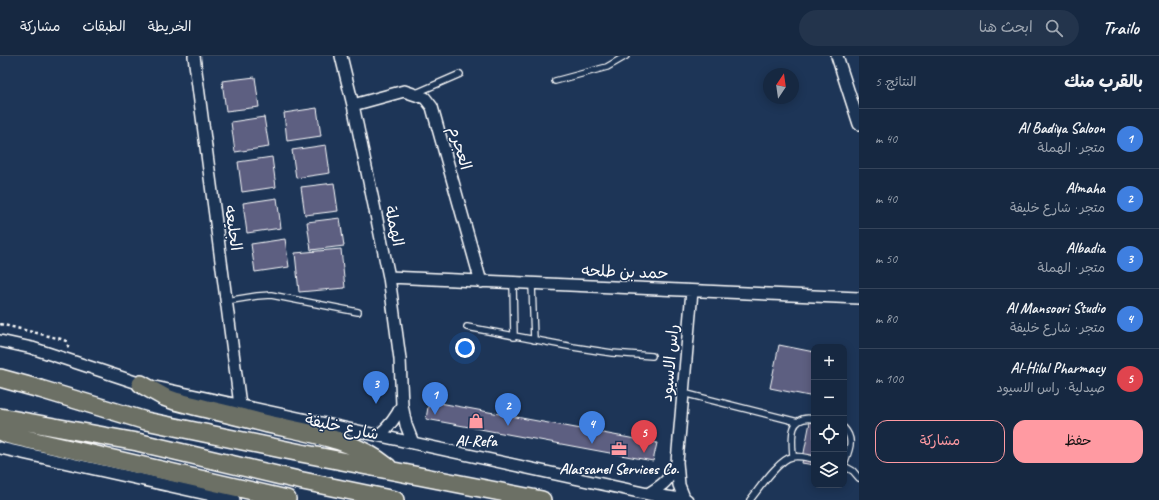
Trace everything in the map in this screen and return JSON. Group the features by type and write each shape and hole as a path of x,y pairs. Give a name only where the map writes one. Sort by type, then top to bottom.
{"main road":[{"name":"شارع خليفة","path":"0,378 146,421 542,500"},
{"path":"141,384 164,397 175,401 316,435 346,444 373,457 393,471"},
{"path":"0,416 137,442 298,480 395,500"},
{"path":"0,431 9,435 287,500"}],"street":[{"name":"الجليعه","path":"194,56 240,405"},
{"name":"الهملة","path":"341,56 353,105 389,277 400,359 402,405 406,425 413,443"},
{"path":"837,56 859,124"},
{"path":"353,105 404,91 414,94"},
{"name":"العجرم","path":"414,94 425,98 432,107 481,282"},
{"name":"حمد بن طلحه","path":"389,277 859,298"},
{"name":"راس الاسيود","path":"686,500 679,485 677,462 692,291"},
{"name":"شارع خليفة","path":"0,340 32,348 141,384 648,494 686,500"},
{"path":"379,435 393,422 402,405"},
{"path":"0,448 234,500"},
{"name":"راس الاسيود","path":"648,494 663,485 670,477 677,462"}],"lane":[{"path":"555,81 607,67 626,56"},
{"path":"414,94 460,74"},
{"path":"513,283 514,337"},
{"path":"532,284 534,340"},
{"path":"226,301 257,296 271,296 358,312"},
{"path":"467,327 514,337 596,350 652,356"},
{"path":"683,393 798,422"},
{"path":"793,456 791,436 792,430 798,422 803,419 811,418"},
{"path":"847,431 851,442 847,456"},
{"path":"750,500 780,463 787,458 802,456 811,458"},
{"path":"847,467 859,478"}],"path":[{"path":"0,324 64,340 69,347 70,361"}],"building":[{"path":"255,77 259,107 226,111 222,81"},
{"path":"317,108 321,136 287,141 284,113"},
{"path":"264,117 269,147 235,152 231,122"},
{"path":"326,145 330,173 296,178 292,150"},
{"path":"272,157 276,187 242,192 238,162"},
{"path":"334,183 338,211 305,215 301,187"},
{"path":"277,198 281,228 247,233 243,203"},
{"path":"340,218 344,246 311,250 307,222"},
{"path":"285,239 289,267 255,272 251,244"},
{"path":"341,249 345,288 299,292 295,253"},
{"path":"779,345 811,351 811,396 770,388"},
{"path":"429,401 657,443 653,461 426,419"},
{"path":"810,422 811,464 802,463"}],"place":[{"name":"Albadia","path":"376,404"},
{"name":"Al Badiya Saloon","path":"435,415"},
{"name":"Al-Refa","path":"476,421"},
{"name":"Almaha","path":"508,426"},
{"name":"Al Mansoori Studio","path":"592,444"},
{"name":"Alassanel Services Co.","path":"619,449"},
{"name":"Al-Hilal Pharmacy","path":"644,453"}]}
